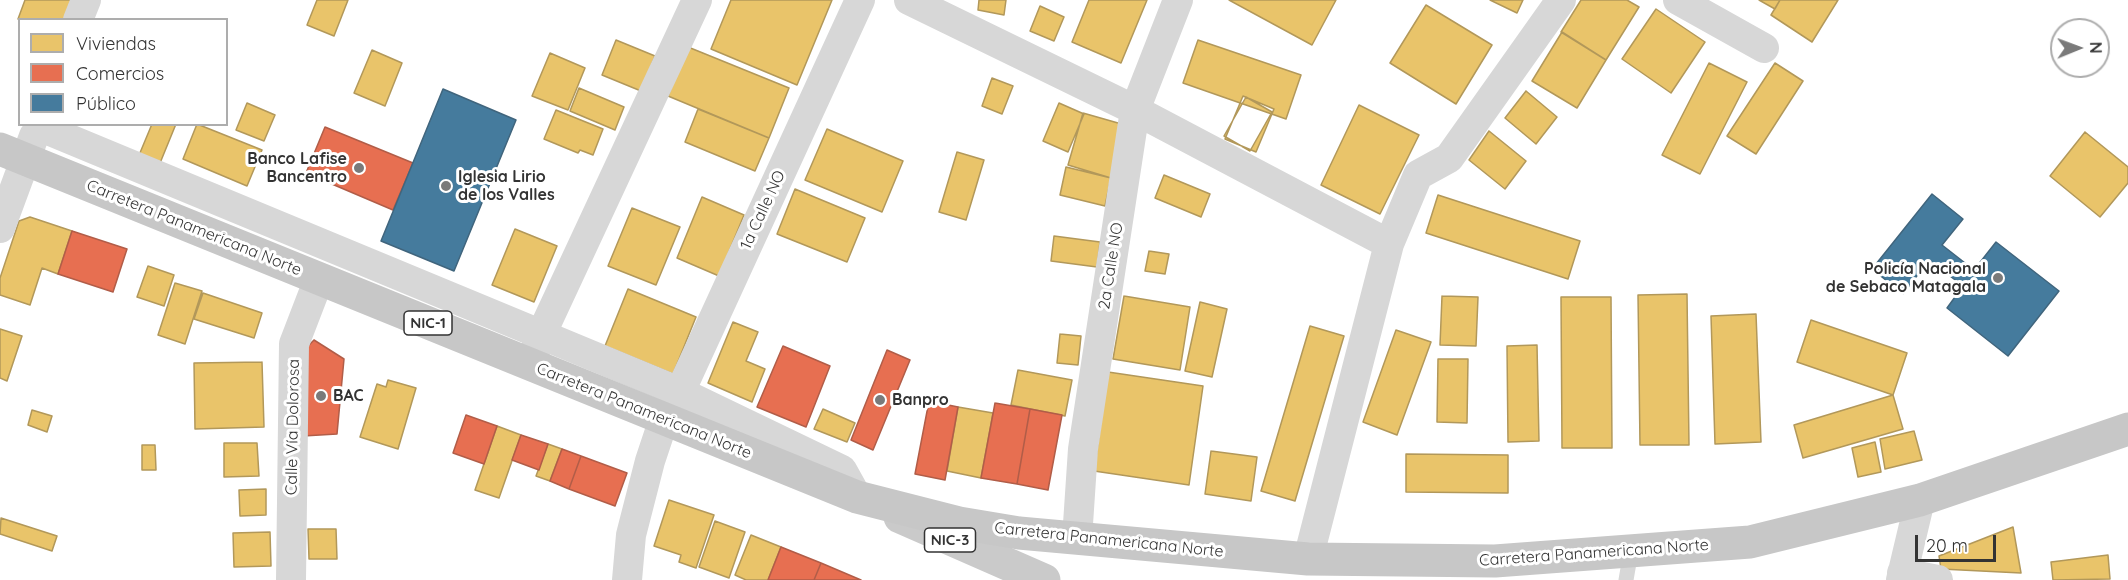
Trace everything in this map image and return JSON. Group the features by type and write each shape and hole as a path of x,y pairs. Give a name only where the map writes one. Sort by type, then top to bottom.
{"highway":[{"name":"Carretera Panamericana Norte","path":"12,154 531,365 672,406 857,497 959,523 1018,533 1308,559 1494,571 1628,566 1750,542 1920,500 2128,429"}],"main road":[{"name":"NIC-3","path":"857,497 991,569 1044,580"}],"street":[{"path":"79,18 86,0"},
{"path":"531,365 541,335 697,0"},
{"name":"1a Calle NO","path":"627,580 631,535 650,461 672,406 860,0"},
{"path":"909,0 1135,110 1389,244"},
{"name":"2a Calle NO","path":"1077,540 1083,449 1135,110 1178,0"},
{"path":"1308,559 1389,244 1418,175 1449,158 1561,0"},
{"path":"1678,0 1764,48"},
{"path":"0,228 12,154 38,126"},
{"path":"41,126 541,335 672,406"},
{"name":"Calle Vía Dolorosa","path":"291,580 294,344 319,279"},
{"path":"1920,500 1902,577 1938,580"}],"building: Viviendas":[{"path":"25,0 77,0 70,18 18,18"},
{"path":"317,0 348,0 334,36 307,25"},
{"path":"731,0 832,0 797,85 711,49"},
{"path":"979,0 1006,0 1004,15 978,10"},
{"path":"1089,0 1147,0 1121,63 1072,42"},
{"path":"1229,0 1336,0 1312,45"},
{"path":"1490,0 1523,0 1517,13"},
{"path":"1581,0 1627,0 1639,7 1606,60 1561,32"},
{"path":"1759,0 1780,0 1775,9"},
{"path":"1780,0 1838,0 1812,42 1771,15"},
{"path":"1426,5 1492,45 1456,104 1390,63"},
{"path":"1040,6 1064,17 1054,41 1030,31"},
{"path":"1656,9 1705,42 1671,93 1622,59"},
{"path":"1562,32 1606,60 1577,108 1532,81"},
{"path":"616,40 655,56 641,91 602,75"},
{"path":"1198,40 1301,75 1286,119 1183,83"},
{"path":"688,47 789,88 769,138 668,96"},
{"path":"372,50 402,63 385,106 354,93"},
{"path":"550,53 585,68 568,110 532,96"},
{"path":"1709,63 1747,82 1700,174 1662,155"},
{"path":"1775,63 1803,81 1756,154 1727,136"},
{"path":"992,78 1013,86 1002,114 982,106"},
{"path":"579,88 624,107 615,130 570,111"},
{"path":"1526,91 1557,117 1536,144 1505,118"},
{"path":"1243,96 1274,109 1256,152 1225,139"},
{"path":"1246,97 1272,112 1250,151 1224,136"},
{"path":"247,103 275,115 264,141 236,130"},
{"path":"1059,103 1084,114 1068,152 1043,141"},
{"path":"1359,105 1419,135 1380,214 1321,185"},
{"path":"698,109 769,138 755,171 685,142"},
{"path":"556,110 603,129 593,155 580,150 578,153 544,139"},
{"path":"1083,113 1125,125 1111,178 1068,165"},
{"path":"151,126 175,126 158,168 137,160"},
{"path":"196,126 202,126 262,150 247,186 183,159"},
{"path":"827,129 903,161 882,212 805,180"},
{"path":"1489,131 1526,161 1505,189 1469,160"},
{"path":"2085,132 2128,167 2128,183 2100,217 2050,176"},
{"path":"957,152 984,160 966,220 939,212"},
{"path":"1066,167 1111,178 1105,206 1060,195"},
{"path":"1164,175 1210,194 1201,217 1155,198"},
{"path":"795,189 865,218 847,262 777,234"},
{"path":"1438,195 1580,241 1568,279 1426,233"},
{"path":"702,197 744,215 719,276 677,258"},
{"path":"632,208 680,227 656,285 608,266"},
{"path":"30,217 72,231 58,274 42,268 30,305 0,295 0,278 19,221"},
{"path":"515,229 557,246 534,302 492,285"},
{"path":"1054,236 1100,242 1097,267 1051,261"},
{"path":"1149,251 1169,254 1165,274 1145,271"},
{"path":"148,266 174,275 164,306 137,297"},
{"path":"175,283 202,291 185,344 158,335"},
{"path":"628,289 696,317 673,374 605,346"},
{"path":"203,293 262,313 254,338 194,319"},
{"path":"1687,294 1689,445 1640,445 1638,295"},
{"path":"1124,296 1190,307 1180,370 1113,359"},
{"path":"1442,296 1478,297 1476,346 1440,345"},
{"path":"1561,297 1611,297 1612,448 1562,448"},
{"path":"1200,302 1227,309 1212,377 1185,371"},
{"path":"1756,314 1761,442 1715,444 1711,316"},
{"path":"1811,320 1907,353 1893,395 1797,362"},
{"path":"733,322 758,332 746,361 765,369 752,402 708,383"},
{"path":"1310,326 1344,336 1295,501 1261,491"},
{"path":"0,329 22,336 7,381 0,378"},
{"path":"1396,330 1431,342 1397,435 1363,422"},
{"path":"1060,334 1081,336 1078,365 1057,363"},
{"path":"1537,345 1539,441 1508,442 1507,346"},
{"path":"1438,359 1468,359 1467,423 1437,422"},
{"path":"262,362 264,427 195,429 194,363"},
{"path":"1018,370 1072,380 1065,416 1011,405"},
{"path":"1108,372 1203,386 1189,485 1094,471"},
{"path":"388,380 416,388 398,449 360,437 377,384 386,387"},
{"path":"1893,395 1903,429 1803,458 1794,425"},
{"path":"958,407 993,413 981,478 947,471"},
{"path":"823,409 855,423 847,442 814,429"},
{"path":"32,410 52,416 47,432 28,425"},
{"path":"497,426 521,435 499,498 475,490"},
{"path":"1914,431 1922,460 1885,469 1880,439"},
{"path":"1875,442 1881,472 1858,477 1852,448"},
{"path":"224,443 257,443 259,476 224,477"},
{"path":"548,444 562,449 550,481 536,476"},
{"path":"142,445 155,445 156,470 142,470"},
{"path":"1211,451 1257,457 1251,501 1205,494"},
{"path":"1406,454 1508,455 1508,493 1406,492"},
{"path":"266,489 266,515 240,516 239,490"},
{"path":"669,500 714,515 696,568 679,562 681,555 654,546"},
{"path":"1,518 57,536 52,551 0,534"},
{"path":"715,521 745,532 729,578 699,567"},
{"path":"2013,527 2021,573 1941,569 1939,556"},
{"path":"308,529 336,529 337,559 309,559"},
{"path":"270,532 271,566 234,567 233,533"},
{"path":"751,535 781,547 768,580 746,580 735,575"},
{"path":"2108,555 2110,579 2053,580 2051,562"}],"building: Comercios":[{"name":"Banco Lafise Bancentro","path":"325,127 413,163 393,210 306,173"},
{"path":"72,231 127,249 113,292 58,274"},
{"name":"BAC","path":"314,340 344,359 337,434 303,436 301,353"},
{"path":"783,346 830,366 806,427 757,407"},
{"name":"Banpro","path":"887,350 910,360 873,450 851,440"},
{"path":"929,401 958,407 945,480 915,474"},
{"path":"995,403 1030,409 1017,484 981,478"},
{"path":"1030,409 1062,415 1048,490 1017,484"},
{"path":"466,415 497,426 484,464 453,453"},
{"path":"521,435 548,444 539,470 512,460"},
{"path":"562,449 581,456 569,489 550,481"},
{"path":"581,456 627,473 615,506 569,489"},
{"path":"781,547 821,563 814,580 768,580"},
{"path":"821,563 861,580 814,580"}],"building: Público":[{"name":"Iglesia Lirio de los Valles","path":"443,89 516,120 454,271 381,241"},
{"name":"Policía Nacional de Sebaco Matagala","path":"1932,194 1963,219 1942,245 1974,270 1996,242 2059,291 2008,356 1947,308 1963,286 1929,260 1903,294 1872,269"}],"place":[{"name":"Banco Lafise Bancentro","path":"359,168"},
{"name":"Iglesia Lirio de los Valles","path":"446,186"},
{"name":"Policía Nacional de Sebaco Matagala","path":"1998,278"},
{"name":"BAC","path":"321,396"},
{"name":"Banpro","path":"880,400"}]}
